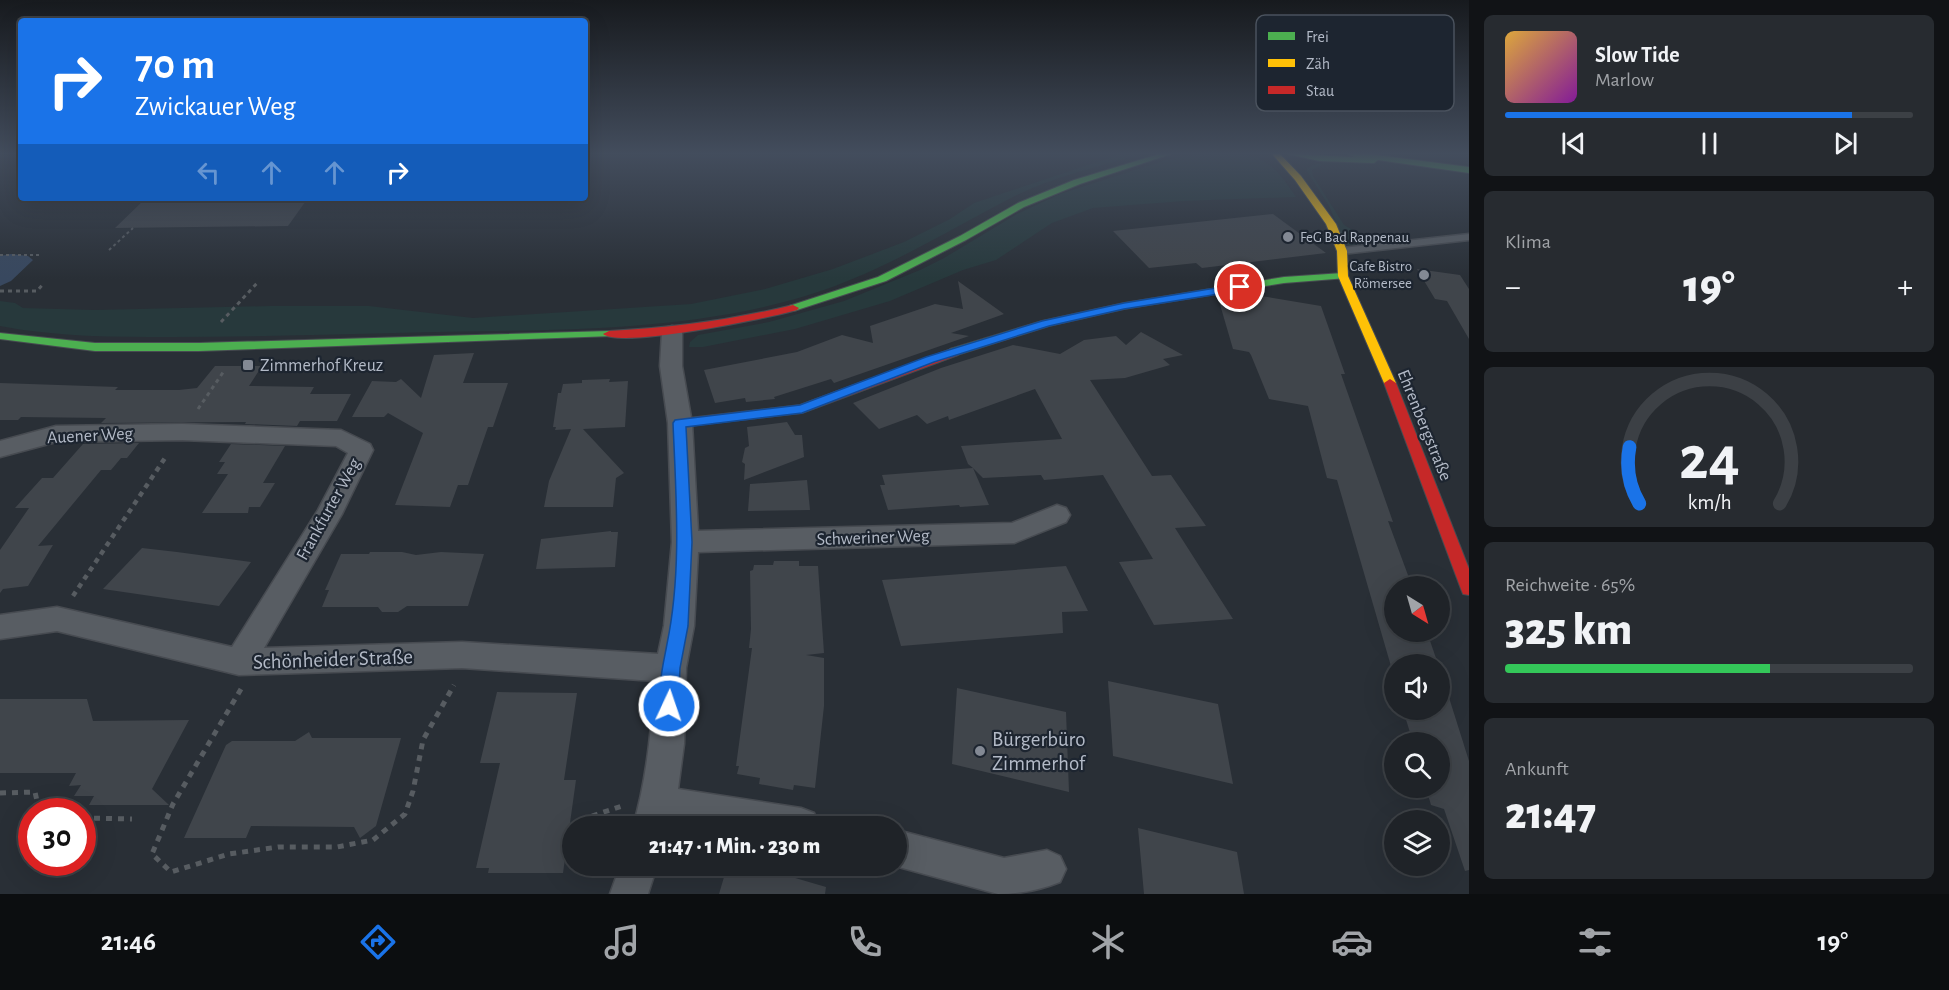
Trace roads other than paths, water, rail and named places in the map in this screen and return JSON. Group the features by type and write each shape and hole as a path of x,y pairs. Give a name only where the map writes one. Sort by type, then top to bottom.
{"street":[{"path":"0,336 95,347 198,347 672,332 730,324 783,311 882,279 1021,205 1044,196"},
{"name":"Ehrenbergstraße","path":"1310,196 1330,224 1342,251 1343,276 1404,416 1469,588"},
{"path":"680,423 802,409 930,360 1046,323 1174,298 1284,280 1343,276"},
{"path":"655,816 667,744 671,668 680,626 685,542 680,423 671,366 672,332"},
{"name":"Auener Weg","path":"0,448 56,434 182,432"},
{"name":"Frankfurter Weg","path":"182,432 341,438 361,450 250,661"},
{"name":"Schweriner Weg","path":"685,542 1014,533 1057,515"},
{"name":"Schönheider Straße","path":"0,627 57,619 250,661 462,655 671,668"},
{"path":"658,816 685,807 740,816"},
{"path":"907,851 1004,877 1047,869"},
{"path":"629,894 635,876"}],"lane":[{"path":"1342,251 1469,237"}],"water":[{"path":"11,254 28,256 33,260 11,281 0,286 0,256"}],"place":[{"name":"FeG Bad Rappenau","path":"1288,237"},
{"name":"Cafe Bistro Römersee","path":"1424,275"},
{"name":"Zimmerhof Kreuz","path":"248,365"},
{"name":"Bürgerbüro Zimmerhof","path":"980,751"}]}
